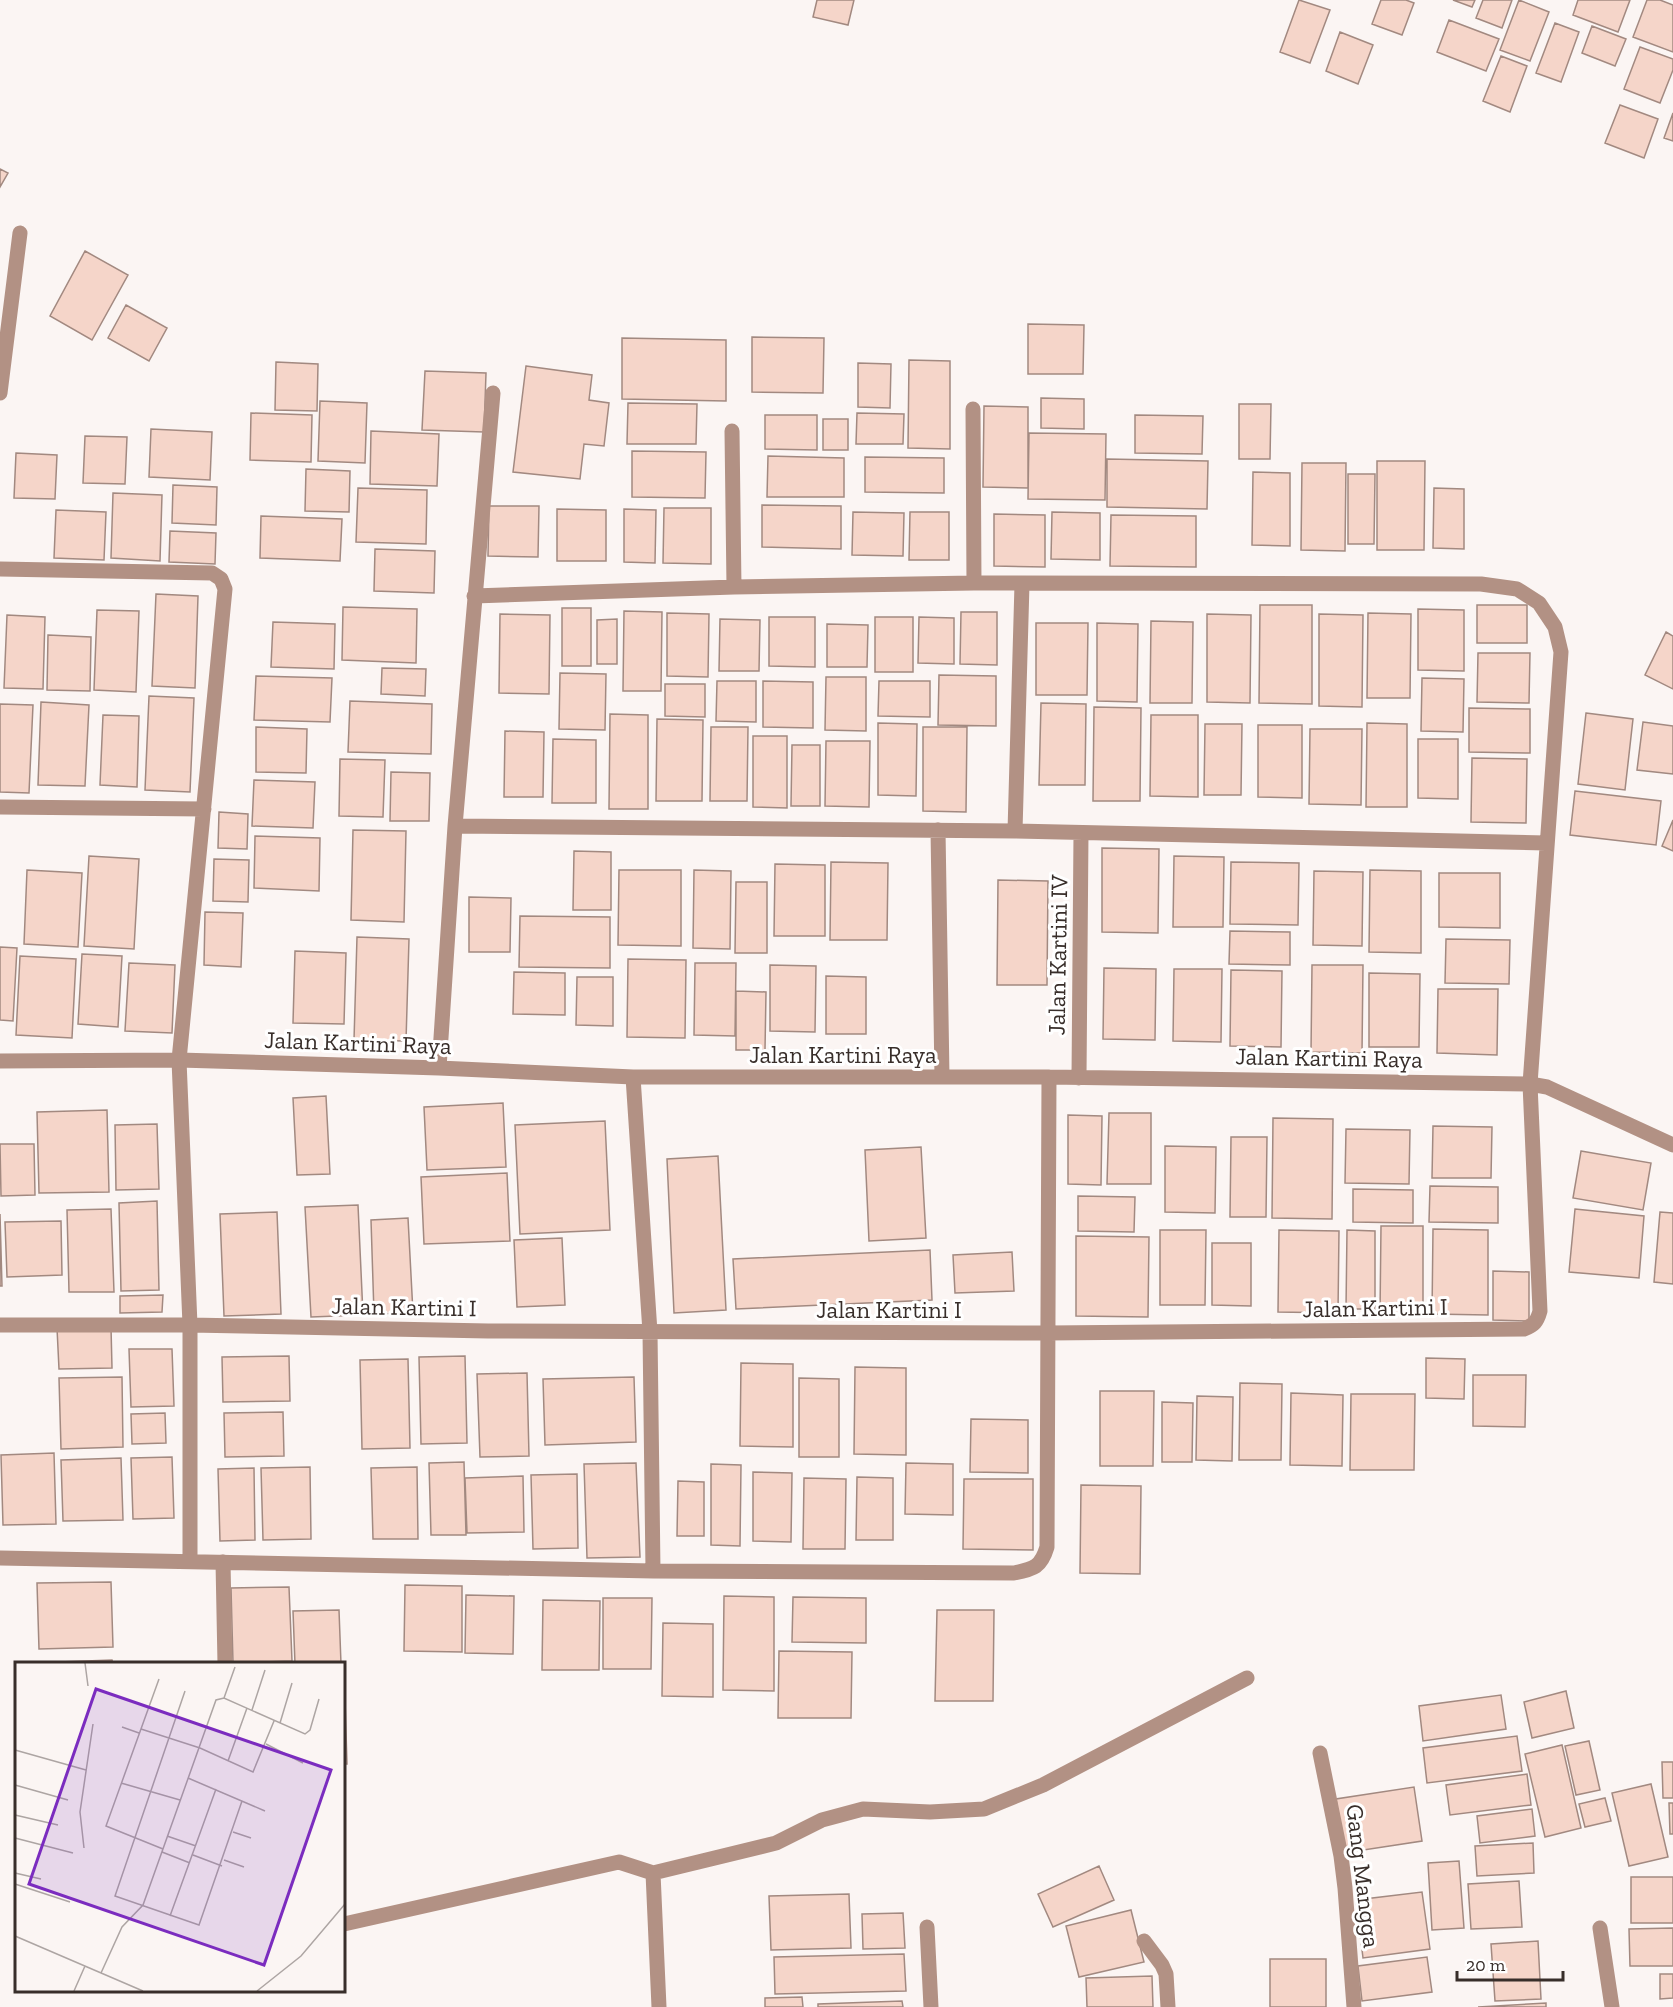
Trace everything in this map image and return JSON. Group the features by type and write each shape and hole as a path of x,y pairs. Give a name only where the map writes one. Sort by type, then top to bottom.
{"street":[{"path":"0,393 20,233"},
{"path":"439,1068 454,826 493,393"},
{"path":"973,409 974,583"},
{"path":"732,431 734,587"},
{"path":"0,569 212,573 221,579 225,589 179,1060 190,1325 190,1561"},
{"path":"474,596 734,587 974,583 1481,584 1517,589 1539,603 1555,627 1561,652 1530,1084"},
{"path":"1015,831 1022,584"},
{"path":"0,807 204,809"},
{"path":"454,826 1015,831 1546,843"},
{"path":"938,830 942,1077"},
{"name":"Jalan Kartini IV","path":"1079,1077 1081,833"},
{"name":"Jalan Kartini Raya","path":"0,1061 179,1060 633,1077 1079,1077 1530,1084 1547,1087 1673,1145"},
{"path":"633,1077 650,1332 653,1571"},
{"path":"0,1558 653,1571 1014,1573 1036,1566 1043,1560 1047,1547 1050,1077"},
{"name":"Jalan Kartini I","path":"0,1325 190,1325 488,1331 1048,1334 1524,1329 1533,1326 1538,1321 1540,1311 1530,1084"},
{"path":"224,1562 225,1662"},
{"path":"345,1924 619,1862 653,1873 776,1843 822,1820 863,1809 930,1812 984,1809 1043,1785 1247,1678"},
{"name":"Gang Mangga","path":"1320,1753 1346,1888 1354,2007"},
{"path":"653,1873 659,2007"},
{"path":"927,1927 931,2007"},
{"path":"1600,1928 1612,2007"},
{"path":"1144,1941 1166,1974 1168,2007"}],"building":[{"path":"817,0 854,0 848,25 813,17"},
{"path":"1299,0 1330,10 1310,63 1280,52"},
{"path":"1381,0 1406,0 1414,3 1402,35 1372,24"},
{"path":"1453,0 1475,0 1472,7"},
{"path":"1483,0 1512,0 1502,28 1476,18"},
{"path":"1519,0 1549,12 1530,61 1500,50"},
{"path":"1578,0 1630,0 1618,32 1573,15"},
{"path":"1647,0 1660,0 1673,5 1673,52 1633,37"},
{"path":"1449,20 1499,39 1486,71 1437,52"},
{"path":"1555,23 1579,32 1561,82 1536,73"},
{"path":"1592,26 1626,39 1615,66 1582,53"},
{"path":"1340,32 1373,45 1358,84 1326,71"},
{"path":"1640,47 1673,59 1673,70 1660,103 1624,89"},
{"path":"1501,56 1527,66 1510,112 1483,101"},
{"path":"1620,105 1658,119 1644,158 1605,143"},
{"path":"1673,113 1673,141 1664,138"},
{"path":"0,169 8,173 0,187"},
{"path":"85,251 128,275 92,340 50,316"},
{"path":"126,305 167,328 149,361 108,338"},
{"path":"1028,324 1084,325 1083,374 1028,374"},
{"path":"752,337 824,338 823,393 752,392"},
{"path":"622,338 726,340 726,401 622,399"},
{"path":"909,360 950,361 950,449 908,448"},
{"path":"276,362 318,364 317,411 275,410"},
{"path":"858,363 891,364 890,408 858,407"},
{"path":"526,366 592,375 589,400 609,403 604,446 584,444 580,479 513,472"},
{"path":"425,371 486,373 484,432 422,430"},
{"path":"1041,398 1084,399 1084,429 1041,428"},
{"path":"320,401 367,403 365,463 318,461"},
{"path":"628,403 697,404 696,444 627,444"},
{"path":"1239,404 1271,404 1270,459 1239,459"},
{"path":"984,406 1028,407 1028,488 983,487"},
{"path":"251,413 312,415 311,462 250,460"},
{"path":"857,413 904,414 903,444 856,444"},
{"path":"765,415 817,415 817,450 765,449"},
{"path":"1135,415 1203,416 1202,454 1135,453"},
{"path":"823,419 848,419 848,450 823,450"},
{"path":"151,429 212,432 210,480 149,477"},
{"path":"371,431 439,434 437,486 370,484"},
{"path":"1029,433 1106,434 1105,500 1028,499"},
{"path":"85,436 127,437 125,484 83,483"},
{"path":"632,451 706,452 705,498 632,497"},
{"path":"16,453 57,455 55,499 14,498"},
{"path":"768,456 844,458 844,497 767,497"},
{"path":"865,457 944,458 944,493 865,492"},
{"path":"1107,459 1208,461 1207,509 1107,507"},
{"path":"1377,461 1425,461 1424,550 1377,550"},
{"path":"1302,463 1346,463 1345,551 1301,550"},
{"path":"306,469 350,471 349,512 305,511"},
{"path":"1253,472 1290,473 1290,546 1252,545"},
{"path":"1348,474 1375,474 1374,544 1348,544"},
{"path":"173,485 217,487 216,525 172,523"},
{"path":"358,488 427,490 426,544 356,542"},
{"path":"1434,488 1464,489 1464,549 1433,548"},
{"path":"113,493 162,495 160,561 111,558"},
{"path":"762,505 841,506 841,549 762,547"},
{"path":"489,506 539,506 538,557 488,556"},
{"path":"664,508 711,508 711,564 663,563"},
{"path":"557,509 606,510 606,561 557,561"},
{"path":"624,509 656,510 655,563 624,562"},
{"path":"56,510 106,512 104,560 54,558"},
{"path":"853,512 904,513 903,556 852,555"},
{"path":"910,512 949,512 949,560 909,560"},
{"path":"1052,512 1100,513 1100,560 1051,559"},
{"path":"994,514 1045,515 1045,567 994,566"},
{"path":"1111,515 1196,516 1196,567 1110,566"},
{"path":"261,516 342,519 340,561 260,558"},
{"path":"170,531 216,533 215,564 169,562"},
{"path":"375,549 435,551 434,593 374,591"},
{"path":"156,594 198,596 195,688 152,686"},
{"path":"1260,605 1312,605 1312,704 1259,703"},
{"path":"1477,605 1527,605 1527,643 1477,643"},
{"path":"343,607 417,609 416,663 342,660"},
{"path":"562,608 591,608 591,666 562,666"},
{"path":"1418,609 1464,610 1464,671 1418,670"},
{"path":"97,610 139,611 136,692 94,690"},
{"path":"624,611 662,612 661,691 623,691"},
{"path":"961,612 997,612 997,665 960,664"},
{"path":"667,613 709,614 708,677 667,676"},
{"path":"1368,613 1411,614 1410,698 1367,698"},
{"path":"500,614 550,615 549,694 499,693"},
{"path":"1207,614 1251,615 1250,703 1207,702"},
{"path":"1319,614 1363,615 1362,707 1319,706"},
{"path":"7,615 45,617 43,689 4,688"},
{"path":"769,617 815,617 815,667 769,666"},
{"path":"875,617 913,617 913,672 875,672"},
{"path":"919,617 954,618 954,664 918,663"},
{"path":"617,619 617,664 597,664 597,620"},
{"path":"720,619 760,620 759,671 719,671"},
{"path":"1151,621 1193,622 1192,703 1150,703"},
{"path":"273,622 335,624 334,669 271,667"},
{"path":"1036,623 1088,623 1087,695 1036,695"},
{"path":"1097,623 1138,624 1137,702 1097,701"},
{"path":"827,624 868,625 867,667 827,667"},
{"path":"1666,632 1673,636 1673,689 1645,675"},
{"path":"48,635 91,637 90,691 47,690"},
{"path":"1478,653 1530,653 1529,703 1477,702"},
{"path":"382,668 426,669 425,696 381,694"},
{"path":"560,673 606,674 605,730 559,729"},
{"path":"939,675 996,676 996,726 938,725"},
{"path":"256,676 332,678 330,722 254,720"},
{"path":"826,677 866,677 866,731 825,730"},
{"path":"1422,678 1464,679 1463,732 1421,731"},
{"path":"717,681 756,681 756,722 716,721"},
{"path":"763,681 813,682 813,728 763,727"},
{"path":"879,681 930,681 930,717 878,716"},
{"path":"665,684 705,684 705,717 665,716"},
{"path":"149,696 194,698 190,792 145,790"},
{"path":"350,701 432,704 431,754 348,752"},
{"path":"41,702 89,705 85,786 38,785"},
{"path":"1041,703 1086,704 1085,785 1039,785"},
{"path":"0,704 33,705 29,793 0,792"},
{"path":"1094,707 1141,708 1140,801 1093,801"},
{"path":"1469,708 1530,709 1530,753 1469,752"},
{"path":"1586,713 1633,719 1625,790 1578,784"},
{"path":"610,714 648,715 648,809 609,809"},
{"path":"103,715 139,716 137,787 100,785"},
{"path":"1151,715 1198,715 1198,797 1150,796"},
{"path":"657,719 703,720 702,801 656,801"},
{"path":"1643,722 1673,726 1673,774 1637,770"},
{"path":"878,723 917,724 916,796 878,795"},
{"path":"1367,723 1407,724 1407,807 1366,807"},
{"path":"1205,724 1242,724 1241,795 1204,795"},
{"path":"1258,725 1302,725 1302,798 1258,797"},
{"path":"256,727 307,729 306,773 256,772"},
{"path":"711,727 748,727 747,801 710,801"},
{"path":"923,727 967,727 966,812 923,811"},
{"path":"1310,729 1362,729 1361,805 1309,804"},
{"path":"505,731 544,732 543,797 504,797"},
{"path":"753,736 787,736 787,808 753,807"},
{"path":"553,739 596,740 596,803 552,803"},
{"path":"1418,739 1458,739 1458,799 1418,798"},
{"path":"826,741 870,741 869,807 825,806"},
{"path":"792,745 820,745 820,806 791,806"},
{"path":"1472,758 1527,759 1526,823 1471,822"},
{"path":"340,759 385,760 383,817 339,816"},
{"path":"391,772 430,773 429,821 390,821"},
{"path":"254,780 315,782 313,828 252,826"},
{"path":"1575,791 1661,801 1656,845 1570,835"},
{"path":"219,812 248,814 247,849 218,848"},
{"path":"1673,820 1673,851 1662,846"},
{"path":"353,830 406,831 404,922 351,920"},
{"path":"255,836 320,838 319,891 254,888"},
{"path":"1102,848 1159,849 1158,933 1102,932"},
{"path":"574,851 611,852 611,910 573,910"},
{"path":"89,856 139,859 134,949 84,946"},
{"path":"1174,856 1224,857 1223,927 1173,927"},
{"path":"214,859 249,860 248,902 213,901"},
{"path":"831,862 888,863 887,940 830,940"},
{"path":"1231,862 1299,863 1298,925 1230,924"},
{"path":"775,864 825,865 825,936 774,936"},
{"path":"27,870 82,873 78,947 24,944"},
{"path":"619,870 681,870 681,946 618,945"},
{"path":"694,870 731,871 730,949 693,948"},
{"path":"1370,870 1421,871 1421,953 1369,952"},
{"path":"1314,871 1363,872 1362,946 1313,945"},
{"path":"1439,873 1500,873 1500,928 1439,927"},
{"path":"998,880 1048,881 1047,985 997,985"},
{"path":"736,882 767,882 767,953 735,953"},
{"path":"469,897 511,898 510,952 469,952"},
{"path":"205,912 243,913 241,967 204,965"},
{"path":"520,916 610,917 610,968 519,967"},
{"path":"1230,931 1290,932 1290,965 1229,964"},
{"path":"357,937 409,939 406,1041 354,1040"},
{"path":"1446,939 1510,940 1509,984 1445,983"},
{"path":"0,947 17,948 13,1021 0,1020"},
{"path":"295,951 346,953 344,1024 293,1023"},
{"path":"82,954 122,956 118,1027 78,1024"},
{"path":"20,956 76,959 72,1038 16,1035"},
{"path":"628,959 686,960 685,1038 627,1037"},
{"path":"129,963 175,965 172,1033 125,1031"},
{"path":"695,963 736,963 735,1036 694,1035"},
{"path":"770,965 816,966 815,1032 770,1031"},
{"path":"1312,965 1363,965 1362,1053 1311,1052"},
{"path":"1104,968 1156,969 1155,1040 1103,1039"},
{"path":"1174,969 1222,969 1221,1042 1173,1041"},
{"path":"1231,970 1282,971 1281,1047 1230,1046"},
{"path":"514,972 565,973 565,1015 513,1014"},
{"path":"1369,973 1420,974 1419,1047 1369,1047"},
{"path":"826,976 866,977 866,1034 826,1034"},
{"path":"577,977 613,977 613,1026 576,1025"},
{"path":"1438,989 1498,989 1497,1055 1437,1053"},
{"path":"736,991 766,992 765,1050 736,1050"},
{"path":"326,1096 330,1174 297,1175 293,1098"},
{"path":"503,1103 506,1167 427,1170 424,1107"},
{"path":"107,1110 109,1192 39,1193 37,1112"},
{"path":"1109,1113 1151,1113 1151,1184 1107,1184"},
{"path":"1068,1115 1102,1116 1101,1185 1068,1184"},
{"path":"1273,1118 1333,1119 1332,1219 1272,1218"},
{"path":"605,1121 610,1230 520,1234 515,1125"},
{"path":"157,1124 159,1189 116,1190 115,1125"},
{"path":"1433,1126 1492,1127 1491,1178 1432,1178"},
{"path":"1346,1129 1410,1130 1409,1184 1345,1183"},
{"path":"1231,1137 1267,1137 1266,1217 1230,1217"},
{"path":"0,1144 34,1144 35,1195 1,1196"},
{"path":"1165,1146 1216,1147 1215,1213 1165,1212"},
{"path":"921,1147 926,1238 869,1241 865,1150"},
{"path":"1581,1151 1651,1163 1643,1210 1573,1198"},
{"path":"718,1156 726,1310 674,1313 667,1159"},
{"path":"507,1173 510,1241 424,1244 421,1177"},
{"path":"1430,1186 1498,1187 1498,1223 1429,1222"},
{"path":"1353,1189 1413,1190 1413,1223 1353,1222"},
{"path":"1078,1196 1135,1197 1134,1232 1078,1231"},
{"path":"157,1201 159,1290 121,1291 119,1203"},
{"path":"358,1205 363,1315 311,1317 305,1207"},
{"path":"111,1209 114,1292 69,1292 67,1210"},
{"path":"1575,1209 1644,1216 1639,1278 1569,1272"},
{"path":"277,1212 281,1314 224,1316 220,1214"},
{"path":"1660,1212 1673,1213 1673,1284 1654,1282"},
{"path":"0,1214 2,1286 0,1286"},
{"path":"408,1218 413,1313 374,1314 371,1220"},
{"path":"61,1221 62,1275 7,1277 5,1222"},
{"path":"1381,1226 1423,1226 1423,1314 1380,1314"},
{"path":"1433,1229 1488,1230 1488,1315 1432,1314"},
{"path":"1160,1230 1206,1230 1205,1305 1160,1305"},
{"path":"1279,1230 1339,1231 1338,1313 1278,1312"},
{"path":"1347,1230 1375,1231 1375,1309 1346,1309"},
{"path":"1076,1236 1149,1237 1148,1317 1076,1316"},
{"path":"562,1238 565,1305 517,1307 514,1240"},
{"path":"1212,1243 1251,1243 1251,1306 1212,1305"},
{"path":"930,1250 932,1300 736,1309 733,1259"},
{"path":"1012,1252 1014,1291 955,1293 953,1255"},
{"path":"1493,1271 1529,1272 1529,1321 1493,1320"},
{"path":"163,1295 162,1312 120,1313 120,1296"},
{"path":"111,1327 112,1368 59,1369 57,1328"},
{"path":"129,1349 172,1349 174,1406 131,1407"},
{"path":"289,1356 290,1401 223,1402 222,1357"},
{"path":"465,1356 467,1443 421,1444 419,1357"},
{"path":"1426,1358 1465,1359 1464,1399 1426,1398"},
{"path":"408,1359 410,1448 362,1449 360,1360"},
{"path":"741,1363 793,1364 793,1447 740,1446"},
{"path":"855,1367 906,1368 906,1455 854,1454"},
{"path":"527,1373 529,1456 480,1457 477,1374"},
{"path":"1473,1375 1526,1375 1525,1427 1473,1426"},
{"path":"122,1377 123,1447 61,1449 59,1378"},
{"path":"634,1377 636,1442 545,1445 543,1379"},
{"path":"799,1378 839,1379 839,1457 799,1457"},
{"path":"1240,1383 1282,1384 1281,1460 1239,1460"},
{"path":"1100,1391 1154,1391 1153,1466 1100,1466"},
{"path":"1291,1393 1343,1395 1342,1466 1290,1465"},
{"path":"1351,1394 1415,1394 1414,1470 1350,1470"},
{"path":"1197,1396 1233,1397 1232,1461 1196,1460"},
{"path":"1162,1402 1193,1403 1192,1462 1162,1462"},
{"path":"283,1412 284,1456 225,1457 224,1413"},
{"path":"165,1413 166,1443 132,1444 131,1414"},
{"path":"971,1419 1028,1420 1028,1473 970,1472"},
{"path":"54,1453 56,1524 3,1525 1,1455"},
{"path":"172,1457 174,1518 133,1519 131,1458"},
{"path":"121,1458 123,1520 63,1521 61,1460"},
{"path":"464,1462 466,1535 431,1535 429,1463"},
{"path":"636,1463 640,1557 587,1558 584,1464"},
{"path":"906,1463 953,1464 953,1515 905,1514"},
{"path":"711,1464 741,1465 740,1546 711,1545"},
{"path":"310,1467 311,1539 263,1540 261,1468"},
{"path":"417,1467 418,1539 373,1539 371,1468"},
{"path":"254,1468 255,1540 220,1541 218,1469"},
{"path":"753,1472 792,1473 791,1542 753,1541"},
{"path":"577,1474 578,1548 533,1549 531,1475"},
{"path":"523,1476 524,1532 467,1533 465,1478"},
{"path":"857,1477 893,1478 893,1540 856,1540"},
{"path":"804,1478 846,1479 845,1549 803,1549"},
{"path":"964,1479 1033,1479 1033,1550 963,1549"},
{"path":"678,1481 704,1482 704,1536 677,1536"},
{"path":"1081,1485 1141,1486 1140,1574 1080,1573"},
{"path":"111,1582 113,1647 39,1649 37,1583"},
{"path":"405,1585 462,1586 462,1652 404,1651"},
{"path":"289,1587 292,1661 233,1662 231,1588"},
{"path":"466,1595 514,1596 513,1654 465,1653"},
{"path":"724,1596 774,1597 774,1691 723,1690"},
{"path":"793,1597 866,1598 866,1643 792,1642"},
{"path":"603,1598 652,1598 651,1669 603,1669"},
{"path":"543,1600 600,1601 599,1670 542,1670"},
{"path":"339,1610 341,1662 295,1662 293,1611"},
{"path":"937,1610 994,1610 993,1701 935,1701"},
{"path":"663,1623 713,1624 713,1697 662,1696"},
{"path":"779,1651 852,1652 851,1718 778,1718"},
{"path":"112,1660 112,1662 59,1662"},
{"path":"1566,1691 1574,1728 1532,1738 1524,1702"},
{"path":"1501,1695 1506,1729 1423,1741 1419,1706"},
{"path":"345,1700 347,1764 345,1764"},
{"path":"1517,1736 1522,1771 1427,1783 1423,1748"},
{"path":"1589,1741 1600,1790 1576,1795 1565,1746"},
{"path":"1562,1745 1581,1828 1545,1837 1525,1754"},
{"path":"1662,1762 1673,1762 1673,1798 1663,1798"},
{"path":"1527,1774 1531,1805 1450,1815 1446,1785"},
{"path":"1651,1784 1668,1857 1629,1866 1612,1793"},
{"path":"1414,1787 1422,1841 1344,1853 1336,1799"},
{"path":"1605,1798 1611,1821 1585,1827 1579,1804"},
{"path":"1669,1803 1673,1803 1673,1834 1670,1834"},
{"path":"1532,1809 1535,1836 1480,1843 1477,1816"},
{"path":"1533,1843 1534,1873 1477,1876 1475,1846"},
{"path":"1459,1861 1464,1928 1432,1930 1428,1863"},
{"path":"1099,1866 1114,1900 1053,1927 1038,1894"},
{"path":"1631,1877 1673,1877 1673,1923 1631,1923"},
{"path":"1519,1881 1522,1927 1471,1929 1468,1884"},
{"path":"1422,1892 1430,1949 1363,1958 1356,1900"},
{"path":"849,1894 851,1948 771,1950 769,1896"},
{"path":"1131,1910 1144,1962 1079,1977 1066,1926"},
{"path":"903,1913 905,1948 863,1949 862,1914"},
{"path":"1673,1928 1673,1966 1630,1966 1629,1929"},
{"path":"1538,1941 1541,1999 1495,2001 1491,1944"},
{"path":"904,1954 906,1991 775,1994 774,1957"},
{"path":"1427,1957 1432,1992 1362,2001 1358,1966"},
{"path":"1270,1959 1326,1959 1326,2007 1270,2007"},
{"path":"1660,1974 1673,1974 1673,1998 1660,1999"},
{"path":"1152,1976 1153,2007 1087,2007 1086,1978"},
{"path":"802,1997 803,2007 765,2007 765,1998"},
{"path":"902,2001 903,2007 818,2007 818,2004"},
{"path":"1546,2003 1546,2007 1478,2007"}]}
